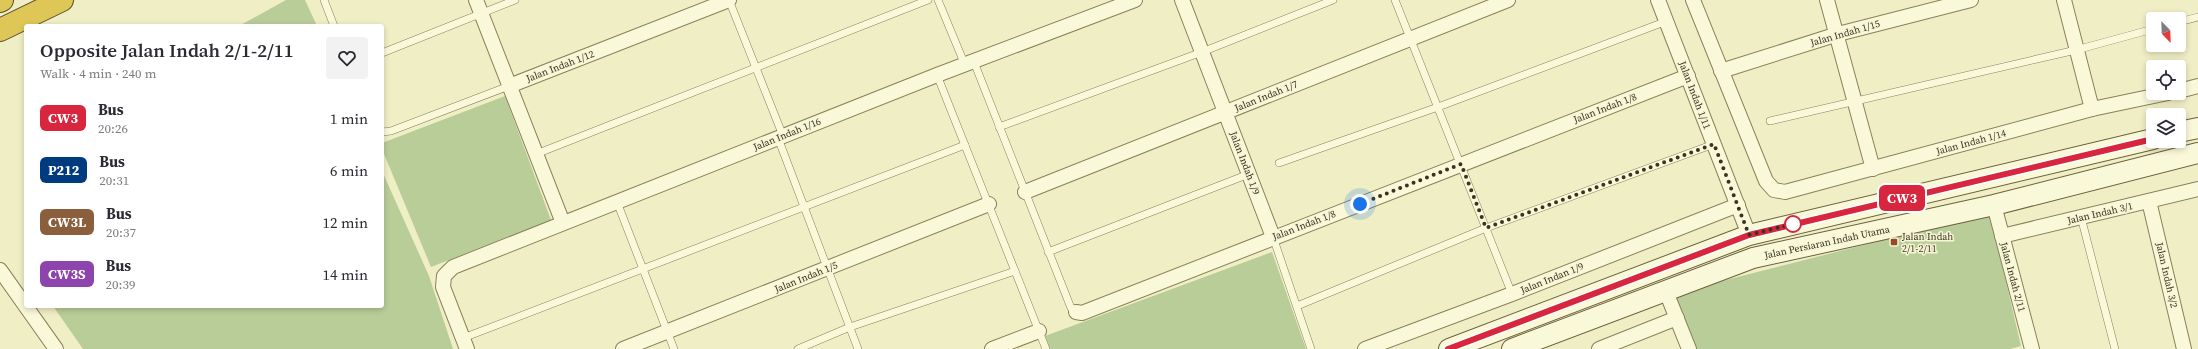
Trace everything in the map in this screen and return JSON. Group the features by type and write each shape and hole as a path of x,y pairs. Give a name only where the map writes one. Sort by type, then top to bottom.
{"highway":[{"path":"0,30 62,0"}],"main road":[{"path":"2186,131 2198,128"},
{"path":"1448,349 1749,235 2146,141"},
{"name":"Jalan Persiaran Indah Utama","path":"1512,349 1665,289 1753,258 1994,205 2198,152"},
{"path":"1994,205 2000,193 2020,180 2022,170"},
{"path":"1959,185 1964,191 1991,198 1994,205"},
{"path":"1749,235 1757,241 1774,244 1788,250"},
{"path":"1728,267 1749,244 1749,235"}],"street":[{"name":"Jalan Indah 1/12","path":"509,86 729,0"},
{"name":"Jalan Indah 1/16","path":"465,343 443,287 444,276 453,267 937,75 1135,0"},
{"name":"Jalan Indah 1/9","path":"1182,0 1273,237"},
{"name":"Jalan Indah 1/7","path":"1025,192 1508,0"},
{"name":"Jalan Indah 1/11","path":"1658,0 1749,235"},
{"path":"1693,0 1721,71"},
{"path":"1827,0 1838,34 1873,169"},
{"name":"Jalan Indah 1/15","path":"1721,71 1838,34 1971,0"},
{"path":"2064,0 2092,109"},
{"path":"479,6 563,223"},
{"name":"Jalan Indah 1/14","path":"1721,71 1766,181 1774,190 1785,192 2092,109 2146,98"},
{"name":"Jalan Indah 1/8","path":"1076,312 1082,313 1273,237 1688,76"},
{"path":"2186,89 2198,86"},
{"name":"Jalan Indah 3/1","path":"2002,236 2198,189"},
{"name":"Jalan Indah 3/2","path":"2149,201 2184,349"},
{"name":"Jalan Indah 1/5","path":"623,349 989,204"},
{"name":"Jalan Indan 1/9","path":"1365,349 1512,294 1738,204"},
{"name":"Jalan Indah 2/11","path":"1994,205 2032,349"},
{"path":"0,270 24,304"},
{"path":"1665,289 1689,349"},
{"path":"27,308 56,349"},
{"path":"1599,349 1677,318"},
{"path":"992,349 1039,331"}],"lane":[{"path":"324,0 333,24"},
{"path":"384,52 479,6 515,0"},
{"path":"729,0 756,67 804,206 858,349"},
{"path":"536,154 928,0"},
{"path":"938,0 999,127 1071,308 1076,312"},
{"path":"999,127 1202,52 1333,0"},
{"path":"1395,0 1512,294"},
{"path":"2186,20 2198,17"},
{"path":"1279,163 1438,107 1667,21"},
{"path":"1770,121 1854,100 2076,50 2146,31"},
{"path":"937,75 1046,349"},
{"name":"Jalan Indah 1/12","path":"384,132 392,131 509,86"},
{"path":"1297,306 1486,228 1714,144"},
{"path":"465,343 643,268 965,145"},
{"path":"1048,252 1249,174"},
{"path":"617,202 674,349"},
{"path":"2081,217 2116,349"},
{"path":"1273,237 1311,349"},
{"path":"798,349 850,328 1015,271"}],"green space":[{"path":"286,0 305,0 316,24 243,24"},
{"path":"505,96 551,220 431,267 384,154 384,142"},
{"path":"384,175 429,276 453,349 83,349 54,308 384,308"},
{"path":"1990,213 2021,346 2010,349 1697,349 1674,293"},
{"path":"1272,252 1306,349 1050,349 1045,336"}],"bus line":[{"name":"CW3","path":"1448,349 1749,235 2146,141"}],"place":[{"name":"Jalan Indah 2/1-2/11","path":"1894,242"}],"route":[{"path":"1360,204 1461,164 1486,228 1714,144 1749,235 1793,224"}]}
